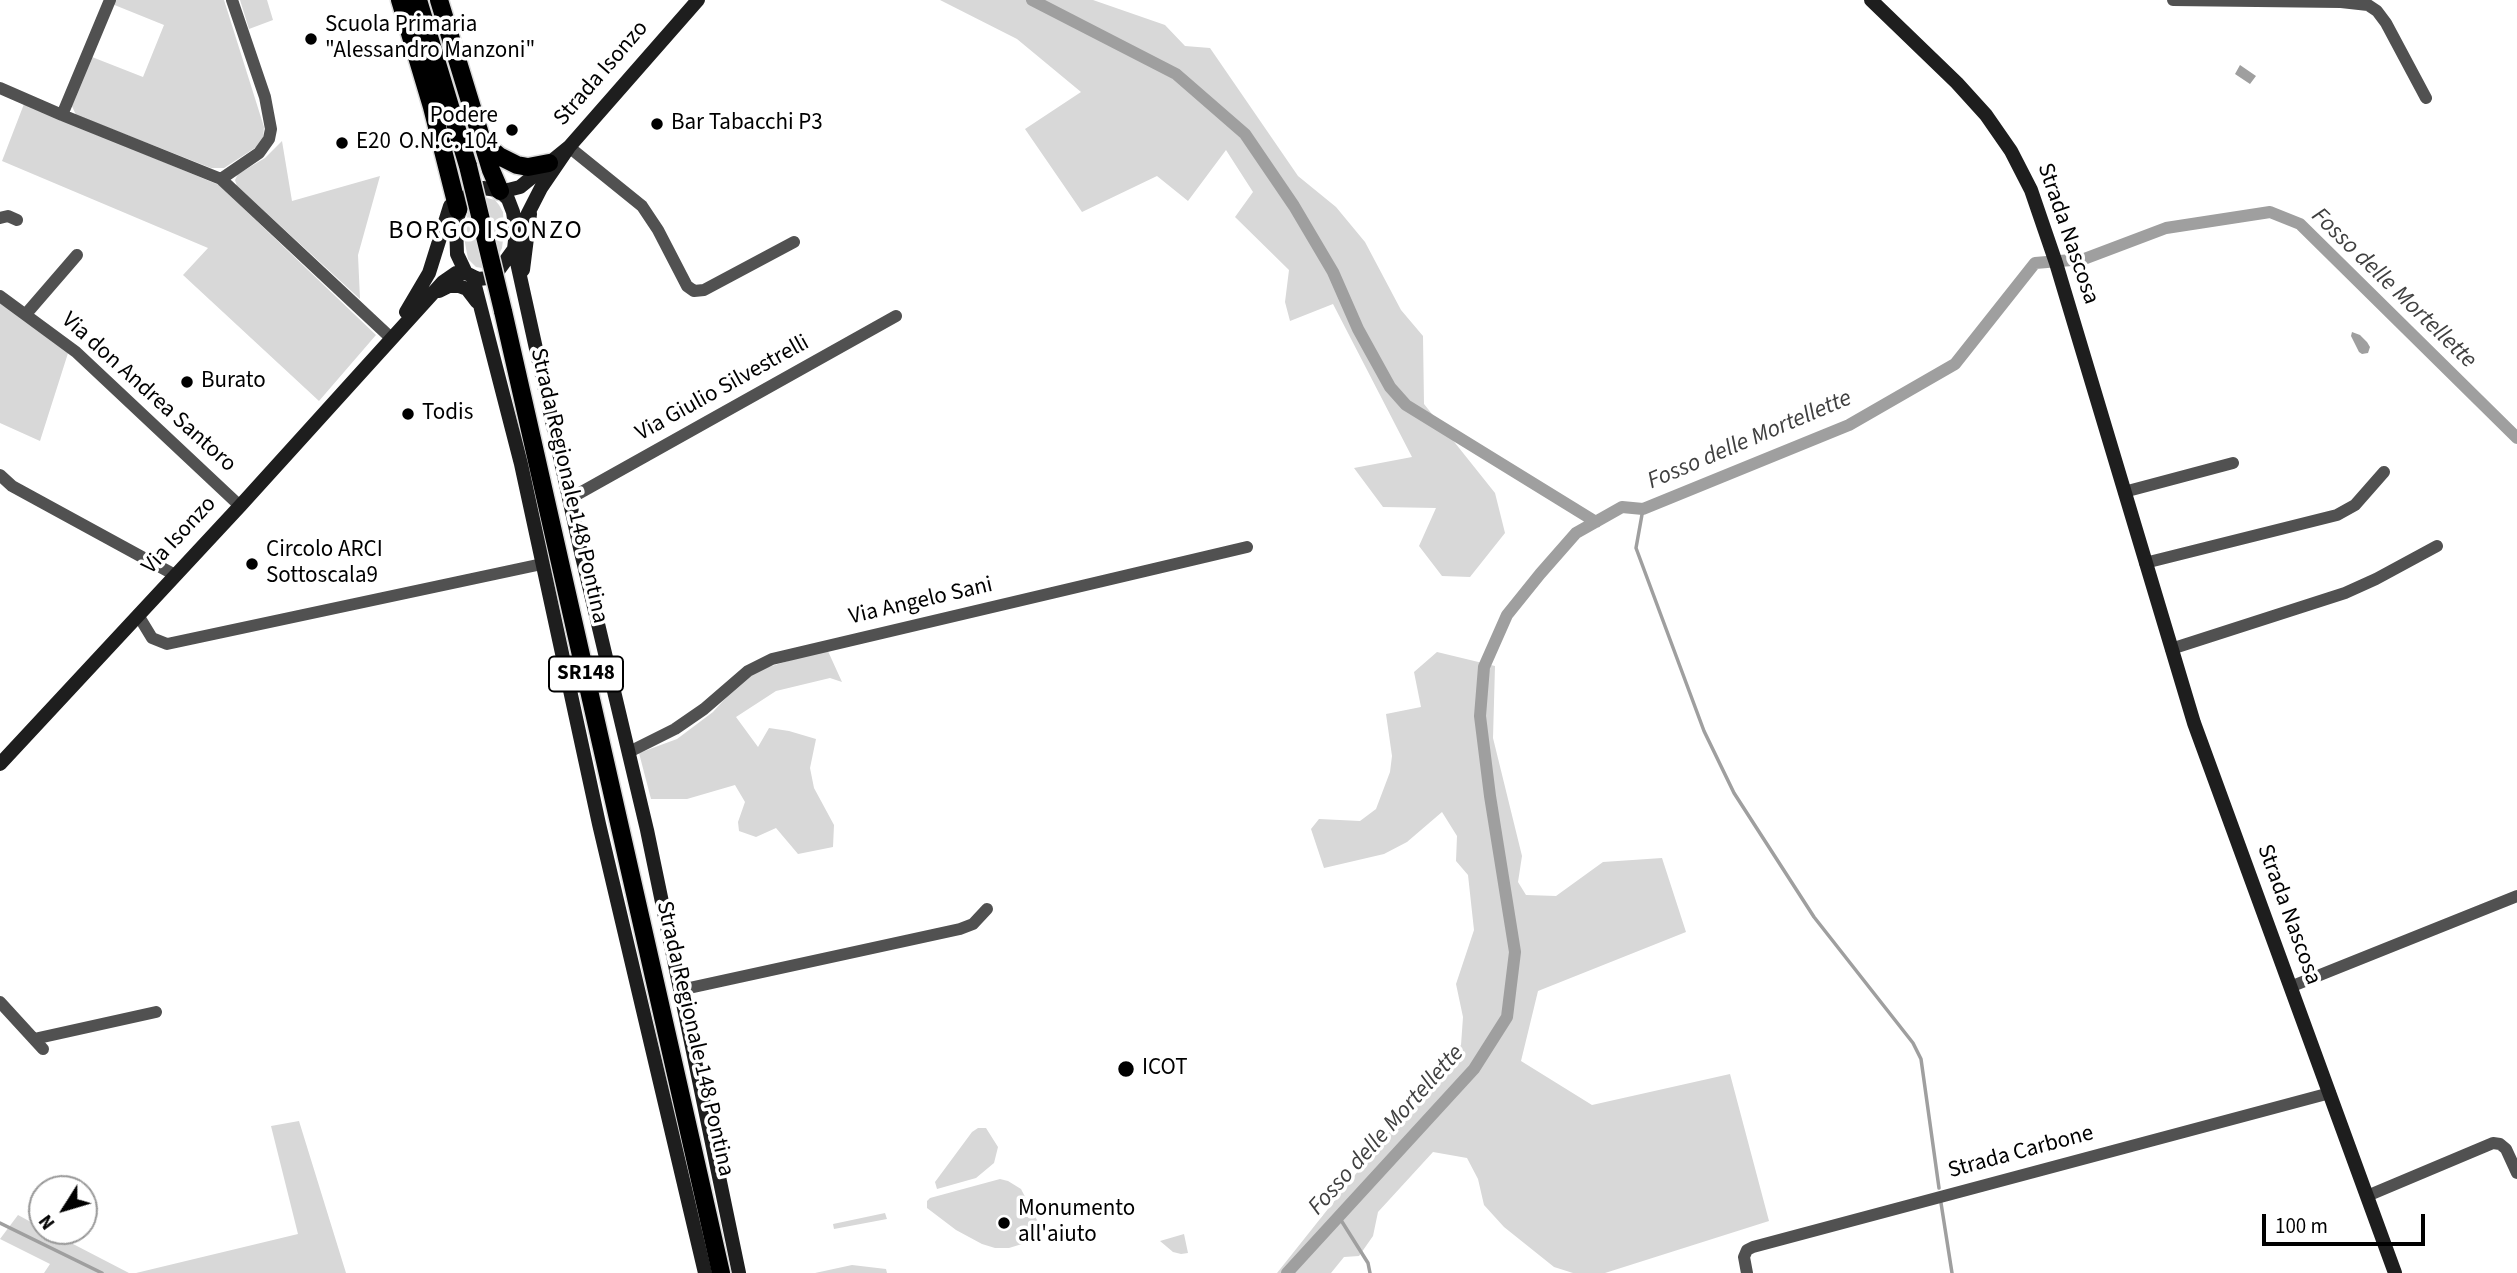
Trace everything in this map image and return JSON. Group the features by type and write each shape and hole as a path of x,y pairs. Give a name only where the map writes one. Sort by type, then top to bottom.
{"main road":[{"path":"400,0 432,107 458,210"},
{"name":"Strada Regionale 148 Pontina","path":"418,0 468,166 503,311 721,1273"},
{"path":"439,0 491,170 500,191"},
{"path":"484,143 499,156 517,165 528,167 549,163"}],"street":[{"path":"62,115 110,0"},
{"path":"221,179 264,149 271,129 265,97 232,0"},
{"name":"Strada Isonzo","path":"569,147 698,0"},
{"name":"Strada Nascosa","path":"1871,0 1962,88 1995,126 2026,181 2053,253 2194,723 2395,1273"},
{"path":"2173,0 2342,2 2368,5 2377,11 2386,23 2426,98"},
{"path":"0,88 221,179 391,338"},
{"path":"427,291 452,275 470,275 483,279 492,276 502,267 530,209 569,147"},
{"path":"569,147 523,186 512,190 489,188 471,192 458,210 455,245 459,262 470,275 481,308 520,464 599,824 705,1273"},
{"path":"569,147 645,210 687,286 694,291 704,290 794,242"},
{"path":"427,291 453,187"},
{"path":"500,191 508,199 513,212 515,244 524,292 569,499 629,752 739,1273"},
{"path":"524,292 523,257 530,209"},
{"path":"0,218 8,216 17,220"},
{"path":"427,291 455,245"},
{"name":"Via don Andrea Santoro","path":"26,314 77,254"},
{"path":"427,291 459,286 471,292 481,308"},
{"name":"Via Isonzo","path":"0,764 240,506 391,338 427,291"},
{"name":"Via don Andrea Santoro","path":"0,296 76,352 240,506"},
{"name":"Via Giulio Silvestrelli","path":"569,499 896,316"},
{"path":"2124,492 2233,463"},
{"path":"2145,563 2337,515 2355,505 2384,472"},
{"path":"0,475 12,486 175,575"},
{"path":"2171,649 2345,593 2437,546"},
{"name":"Via Angelo Sani","path":"629,752 675,729 704,709 748,671 772,659 1247,547"},
{"path":"138,615 152,638 167,644 542,564"},
{"path":"2290,986 2517,896"},
{"path":"680,990 960,929 976,921 987,909"},
{"path":"0,1002 39,1044 156,1012"},
{"name":"Strada Carbone","path":"1747,1273 1744,1257 1747,1250 1753,1247 2330,1093"},
{"path":"2367,1196 2493,1143 2500,1144 2506,1150 2517,1173"}],"shaded area":[{"path":"114,0 224,0 264,127 263,139 258,146 224,168 211,168 76,115 71,104 92,57 143,77 164,25 112,4"},
{"path":"240,0 267,0 273,20 249,29"},
{"path":"940,0 1093,0 1165,25 1185,46 1210,48 1298,176 1336,207 1365,242 1401,310 1423,336 1424,404 1495,493 1505,533 1470,577 1442,576 1419,546 1436,508 1383,507 1354,468 1412,457 1333,304 1290,321 1285,302 1289,270 1235,217 1253,192 1226,150 1188,201 1157,176 1082,212 1025,129 1081,92 1017,39"},
{"path":"2240,65 2256,76 2250,84 2235,74"},
{"path":"24,104 219,185 376,335 319,401 183,275 208,248 2,161"},
{"path":"282,141 292,201 380,176 358,255 360,299 237,186 235,180 238,174 265,158"},
{"path":"483,197 495,200 499,205 503,212 504,231 502,248 497,258 482,268 476,267 468,259 463,232 469,209"},
{"path":"0,303 69,350 40,441 0,423"},
{"path":"2352,332 2367,342 2370,347 2368,353 2359,352 2351,336"},
{"path":"827,649 842,682 830,678 776,691 736,717 758,747 769,728 816,739 810,768 814,788 834,825 833,847 798,854 776,828 756,837 739,831 738,822 745,802 735,785 687,799 651,799 639,753 677,739 713,712 741,681 762,669"},
{"path":"1437,652 1495,666 1493,738 1522,856 1518,882 1526,895 1556,896 1603,862 1662,858 1686,932 1538,991 1521,1061 1592,1105 1730,1074 1769,1221 1605,1273 1573,1273 1554,1267 1504,1227 1484,1205 1478,1179 1467,1158 1433,1152 1378,1212 1373,1236 1359,1256 1344,1257 1331,1273 1277,1273 1461,1045 1463,1017 1456,984 1474,930 1468,875 1456,861 1457,836 1442,812 1407,842 1384,854 1324,868 1311,829 1319,819 1360,821 1376,809 1390,772 1392,756 1386,714 1421,707 1414,672"},
{"path":"299,1121 346,1273 136,1273 298,1234 271,1126"},
{"path":"978,1128 986,1128 998,1147 994,1163 976,1178 937,1189 935,1182 972,1132"},
{"path":"1000,1179 1021,1189 1038,1222 1032,1236 1022,1244 995,1248 982,1244 956,1230 927,1208 930,1198"},
{"path":"885,1213 887,1219 834,1229 833,1224"},
{"path":"18,1215 28,1220 28,1245 75,1245 129,1273 44,1273 50,1264 0,1239"},
{"path":"1184,1234 1188,1253 1173,1252 1160,1241"},
{"path":"852,1265 886,1269 887,1273 815,1273"}],"waterway":[{"path":"1032,0 1176,74 1245,134 1294,206 1333,272 1358,329 1390,387 1406,405 1596,522"},
{"name":"Fosso delle Mortellette","path":"1287,1273 1474,1069 1507,1017 1515,952 1480,716 1484,667 1507,615 1576,533 1622,507 1643,509 1849,425 1955,364 2035,263 2084,259 2166,228 2270,212 2300,224 2517,438"},
{"path":"1643,509 1636,548 1704,731 1734,793 1814,917 1913,1043 1921,1059 1939,1188"},
{"path":"1941,1203 1952,1273"},
{"path":"1339,1217 1368,1263 1370,1273"},
{"name":"Fosso delle Mortellette","path":"0,1223 102,1273"}],"place":[{"name":"Scuola Primaria \"Alessandro Manzoni\"","path":"311,39"},
{"name":"Bar Tabacchi P3","path":"657,124"},
{"name":"Podere O.N.C. 104","path":"512,130"},
{"name":"E20","path":"342,143"},
{"name":"Burato","path":"187,382"},
{"name":"Todis","path":"408,414"},
{"name":"Circolo ARCI Sottoscala9","path":"252,564"},
{"name":"ICOT","path":"1126,1069"},
{"name":"Monumento all'aiuto","path":"1004,1223"}],"district":[{"name":"BORGO ISONZO","path":"486,232"}]}
